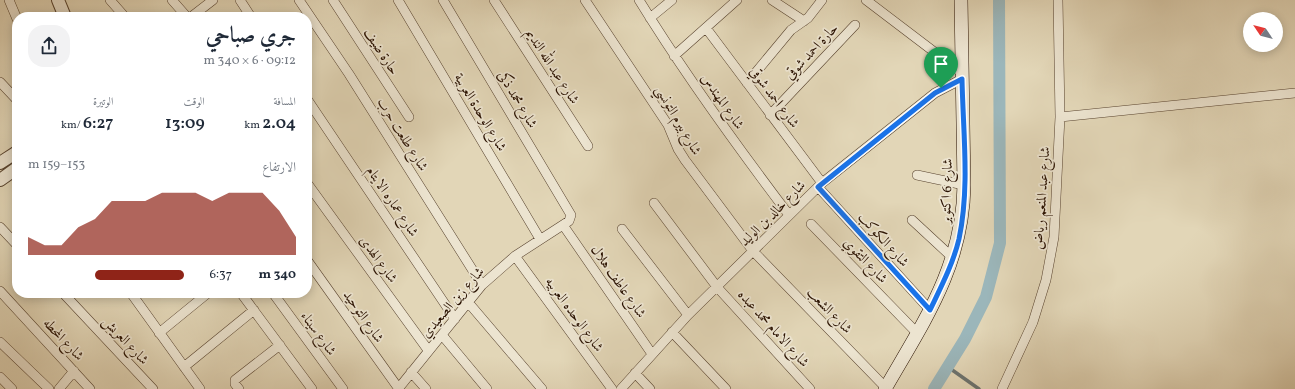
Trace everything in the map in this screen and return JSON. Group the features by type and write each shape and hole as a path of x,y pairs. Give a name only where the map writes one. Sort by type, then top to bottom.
{"main road":[{"name":"شارع 6 اكتوبر","path":"885,388 930,310 953,258 962,222 964,185 961,0"}],"street":[{"path":"9,0 14,12"},
{"path":"58,0 63,12"},
{"path":"110,0 121,12"},
{"path":"172,0 183,12"},
{"path":"197,12 213,0"},
{"path":"240,0 248,12"},
{"name":"شارع طلعت حرب","path":"299,0 307,12"},
{"name":"حارة ضيف","path":"332,0 409,117"},
{"name":"شارع الوحدة العربية","path":"398,0 540,239"},
{"name":"شارع محمد ذكى","path":"443,0 570,213"},
{"name":"شارع عبد الله النديم","path":"494,0 588,146"},
{"name":"شارع بيرم التونسي","path":"585,0 668,125 678,149 685,160 753,251"},
{"name":"شارع المهندس","path":"639,0 674,56 729,136 789,215"},
{"path":"650,18 672,0"},
{"path":"674,56 737,0"},
{"path":"772,0 804,21"},
{"path":"747,83 791,30 804,21 822,0"},
{"path":"866,0 962,76"},
{"name":"شارع عبد المنعم رياض","path":"1002,389 1030,328 1046,280 1056,215 1060,117 1058,0"},
{"name":"شارع طلعت حرب","path":"312,19 349,74 482,285"},
{"name":"حارة احمد شوقي","path":"770,115 855,25"},
{"name":"شارع احمد شوقي","path":"706,28 820,185"},
{"name":"شارع خالد بن الوليد","path":"621,389 688,315 820,185 935,93 962,76"},
{"path":"0,82 12,95"},
{"path":"1060,117 1295,93"},
{"name":"شارع عماره الايتام","path":"312,106 455,320"},
{"path":"2,158 12,154"},
{"path":"0,180 12,172"},
{"path":"917,175 964,185"},
{"name":"شارع الكوكب","path":"820,185 930,310"},
{"name":"شارع الهدى","path":"312,190 428,350"},
{"name":"شارع الامام محمد عبده","path":"654,203 717,287 810,389"},
{"name":"شارع زين الصعيدي","path":"399,389 428,350 455,320 467,301 482,285 515,256 563,225 570,218 570,213"},
{"path":"912,220 953,258"},
{"name":"شارع التقوي","path":"811,224 917,333"},
{"name":"شارع عاطف هلال","path":"563,225 652,354"},
{"path":"0,227 12,240"},
{"path":"622,229 688,315"},
{"name":"شارع الشعب","path":"753,251 885,388"},
{"name":"شارع الوحده العربيه","path":"515,256 612,389"},
{"name":"شارع التوحيد","path":"312,267 399,389"},
{"name":"شارع المحطه","path":"0,291 90,389"},
{"name":"شارع العريش","path":"68,298 153,389"},
{"path":"138,298 159,332 200,389"},
{"path":"159,332 202,298"},
{"path":"245,298 312,389"},
{"name":"شارع سيناء","path":"277,298 343,389"},
{"path":"467,301 542,389"},
{"path":"184,367 254,310"},
{"path":"672,332 726,389"},
{"path":"442,335 487,389"},
{"path":"0,342 49,389"},
{"path":"239,389 235,384 235,380 280,346"},
{"path":"60,389 74,371"},
{"path":"411,372 426,389"},
{"path":"635,373 650,389"},
{"path":"0,377 12,389"}],"waterway":[{"path":"934,389 965,339 986,297 1000,243 999,0"},
{"path":"948,367 979,389"}],"route":[{"path":"962,79 964,203 962,222 953,258 946,277 930,310 818,187 941,88 962,79"}]}
